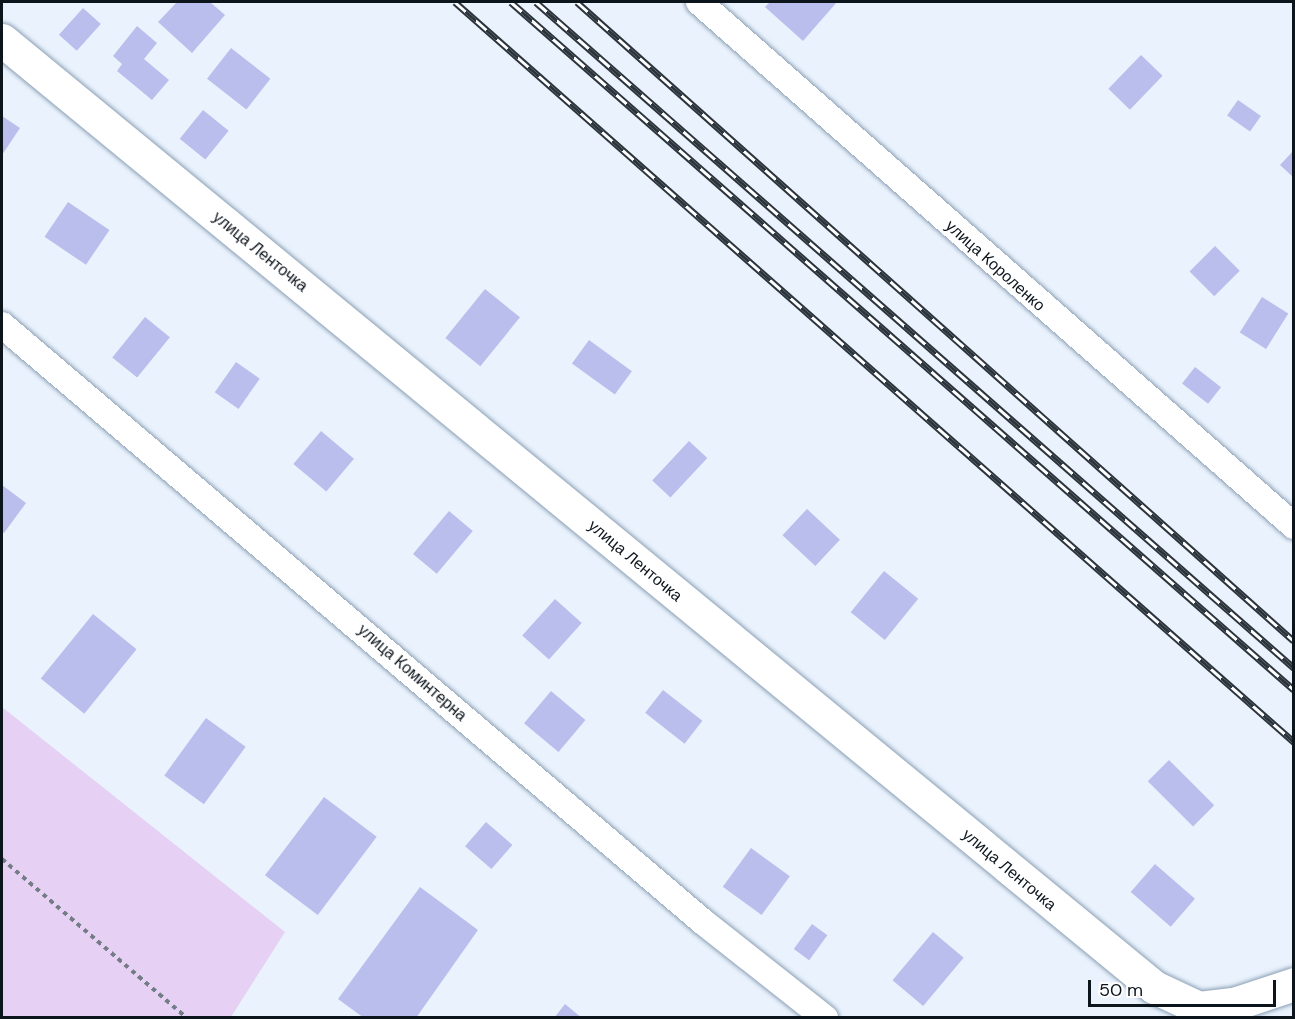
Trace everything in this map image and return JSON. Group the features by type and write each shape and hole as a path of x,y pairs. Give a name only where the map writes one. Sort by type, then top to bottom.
{"main road":[{"name":"улица Ленточка","path":"2,40 1107,951 1154,987 1205,1013 1293,984"}],"street":[{"name":"улица Короленко","path":"699,2 1293,526"},
{"name":"улица Коминтерна","path":"2,325 702,921 825,1017"}],"path":[{"path":"2,859 187,1017"}],"shaded area":[{"path":"2,707 285,932 231,1017 2,1017"}],"building":[{"path":"177,2 210,2 225,15 192,53 158,22"},
{"path":"770,2 837,2 803,41 765,7"},
{"path":"83,8 101,24 77,51 59,35"},
{"path":"137,26 157,43 144,59 169,80 152,100 117,71 122,64 113,56"},
{"path":"231,48 270,79 246,110 207,79"},
{"path":"1141,55 1163,76 1130,110 1108,89"},
{"path":"1238,100 1261,116 1250,132 1227,116"},
{"path":"203,110 229,131 205,160 180,139"},
{"path":"2,116 20,128 2,155"},
{"path":"1294,150 1294,178 1280,165"},
{"path":"68,202 109,230 86,265 45,237"},
{"path":"1215,246 1240,271 1214,296 1190,271"},
{"path":"485,289 520,317 480,366 445,338"},
{"path":"1262,297 1288,313 1266,349 1240,333"},
{"path":"145,317 170,337 137,378 112,357"},
{"path":"589,340 632,371 615,395 572,363"},
{"path":"236,362 260,379 239,409 215,392"},
{"path":"1195,367 1221,387 1208,404 1182,384"},
{"path":"321,431 354,459 326,492 293,464"},
{"path":"689,441 707,458 670,498 652,480"},
{"path":"2,485 26,503 4,533 2,532"},
{"path":"807,509 840,540 815,566 782,535"},
{"path":"449,511 473,531 437,574 413,554"},
{"path":"884,571 918,599 885,640 851,612"},
{"path":"555,599 582,623 549,660 522,635"},
{"path":"93,614 137,649 84,714 41,679"},
{"path":"663,690 702,721 685,744 645,713"},
{"path":"551,691 585,720 558,752 524,723"},
{"path":"206,718 246,747 204,804 164,775"},
{"path":"1169,760 1214,805 1193,826 1148,781"},
{"path":"324,797 377,837 318,915 265,875"},
{"path":"486,822 512,845 491,869 465,846"},
{"path":"751,848 790,876 762,915 723,887"},
{"path":"1155,864 1195,899 1171,927 1131,892"},
{"path":"420,887 478,930 416,1018 364,1018 338,999"},
{"path":"812,924 827,935 809,960 794,949"},
{"path":"933,932 964,958 923,1006 893,980"},
{"path":"565,1004 582,1018 554,1018"}],"railway":[{"path":"455,2 1294,742"},
{"path":"511,2 1294,690"},
{"path":"536,2 1294,668"},
{"path":"577,2 1294,641"}]}
